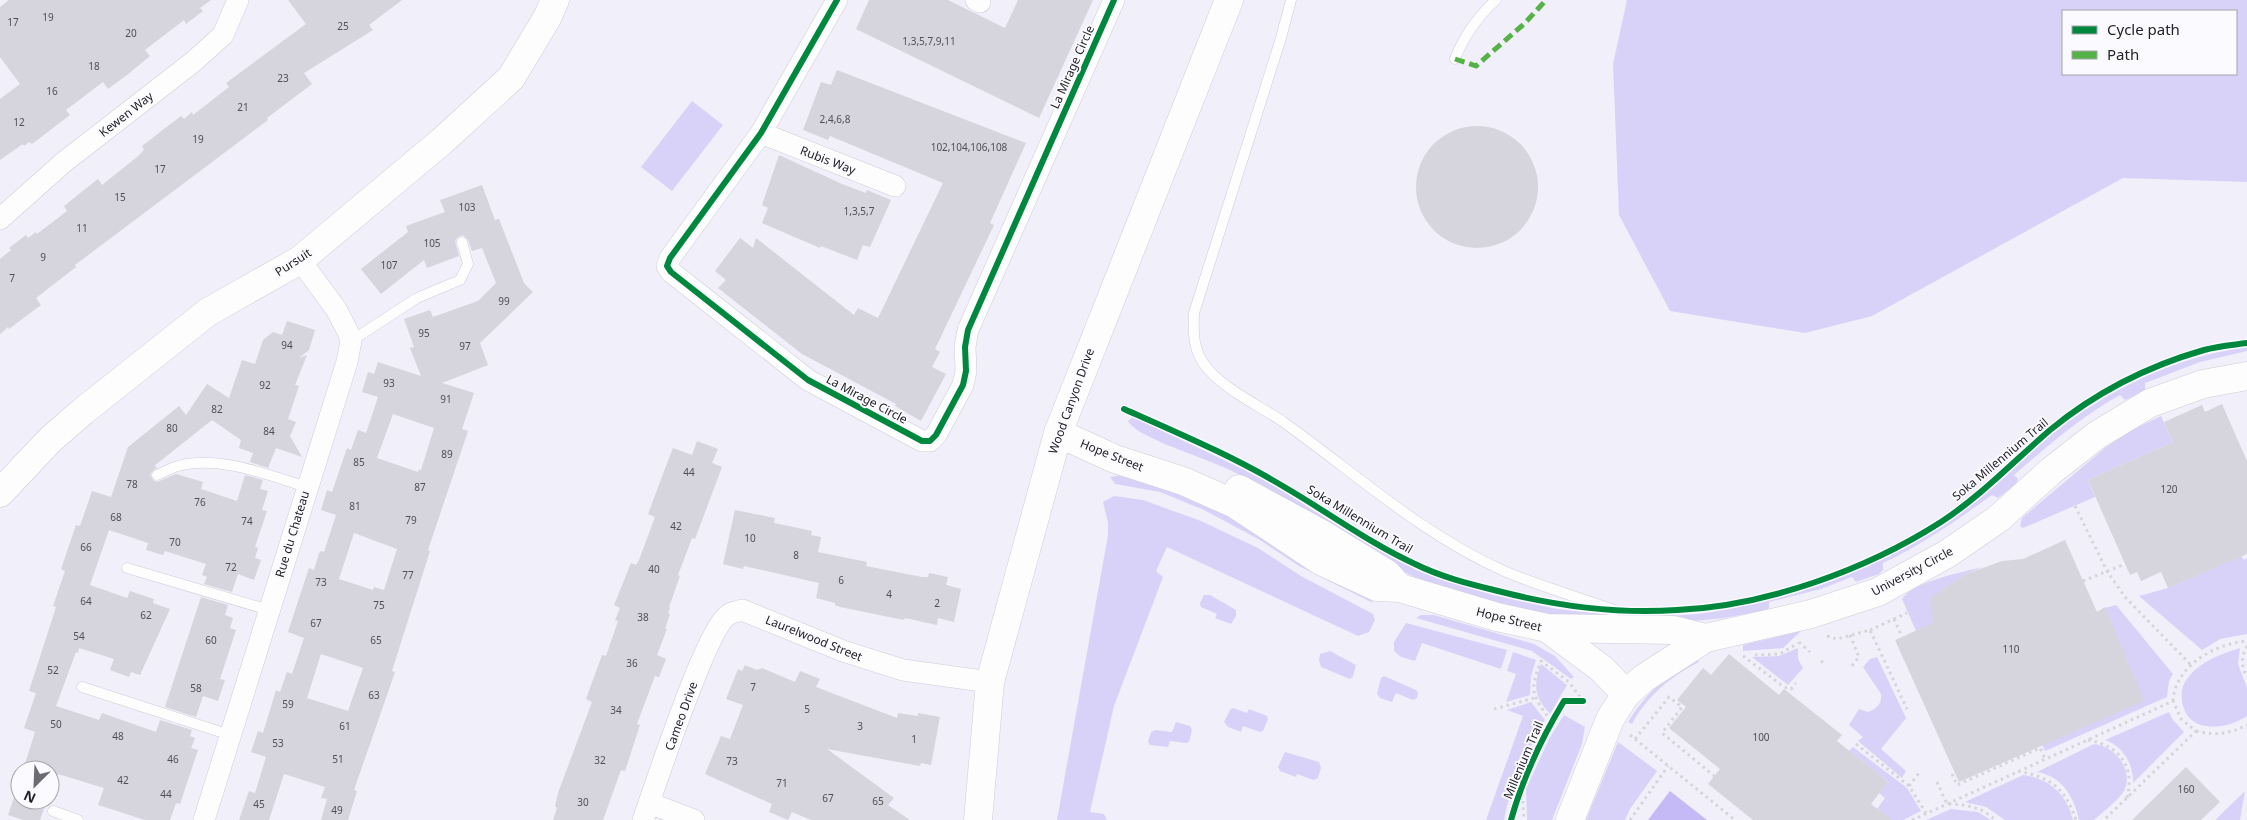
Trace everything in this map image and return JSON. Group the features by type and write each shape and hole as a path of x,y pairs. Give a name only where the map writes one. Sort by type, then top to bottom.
{"street":[{"name":"Kewen Way","path":"0,220 64,162 193,62 223,35 238,0"},
{"name":"Pursuit","path":"0,493 50,440 82,412 208,312 300,260 441,142 511,78 547,18 555,0"},
{"name":"La Mirage Circle","path":"837,0 761,133 670,258 667,266 671,272 808,380 922,440 930,441 936,435 963,385 966,371 965,347 968,330 1114,0"},
{"name":"Wood Canyon Drive","path":"978,820 990,682 1058,432 1229,0"},
{"name":"Rubis Way","path":"761,133 895,186"},
{"path":"300,260 336,309 352,340"},
{"name":"Rue du Chateau","path":"204,820 347,362 352,340"},
{"name":"University Circle","path":"1570,820 1610,719 1626,694 1644,678 1706,638 1811,614 1878,592 1947,554 1998,519 2051,471 2090,441 2150,403 2202,384 2247,376"},
{"name":"Hope Street","path":"1058,432 1122,442 1186,465 1250,493 1387,574 1400,588 1497,617 1547,628 1602,669 1626,694"},
{"name":"Laurelwood Street","path":"727,615 742,610 843,652 903,670 990,682"},
{"name":"Cameo Drive","path":"646,812 696,675 710,642 727,615"},
{"path":"1547,628 1611,620 1674,630 1706,638"},
{"path":"646,812 694,820"}],"lane":[{"path":"1291,0 1281,38 1194,312 1192,338 1197,351 1207,368 1220,380 1282,422 1376,495 1425,527 1468,553 1611,620"},
{"path":"1455,59 1463,38 1483,12 1496,0"},
{"path":"352,340 417,298 460,280 468,264 462,242"},
{"path":"156,475 178,466 209,463 256,471 307,487"},
{"path":"126,568 269,610"},
{"path":"82,687 230,735"},
{"path":"54,811 78,820"}],"path":[{"path":"1124,409 1244,466"},
{"path":"2075,506 2107,571 2125,596 2191,665"},
{"path":"2083,581 2125,564"},
{"path":"1696,608 1732,604"},
{"path":"1823,634 1837,639 1870,630 1907,613"},
{"path":"1894,619 1902,637"},
{"path":"1870,630 1907,709"},
{"path":"1850,635 1859,657 1850,668"},
{"path":"1736,654 1743,656 1780,654 1803,638"},
{"path":"2247,640 2233,642 2191,665 2179,679 2174,689 2173,702 2181,719 2196,731 2211,735 2224,734 2247,725"},
{"path":"1799,642 1810,652"},
{"path":"2247,646 2243,652 2242,668 2247,677"},
{"path":"1743,656 1784,687 1791,689 1796,683"},
{"path":"1821,661 1826,664"},
{"path":"1635,739 1669,697 1682,706 1662,733 1768,820"},
{"path":"1494,709 1534,698 1551,721"},
{"path":"1912,820 2173,702"},
{"path":"1632,727 1629,734 1735,820"},
{"path":"2104,820 2196,731"},
{"path":"2088,740 2100,742 2113,748 2121,756 2129,777 2126,798"},
{"path":"1856,744 1909,786 1926,813"},
{"path":"1952,774 1957,785 2040,748 2045,759"},
{"path":"1630,820 1668,766"},
{"path":"2018,771 2040,776 2060,789 2070,802 2076,820"},
{"path":"1909,786 1919,774"},
{"path":"1937,782 1947,804"},
{"path":"1522,787 1524,820"},
{"path":"1947,804 1972,806 1990,814 1996,820"}],"shaded area":[{"path":"1627,0 2247,0 2247,182 2123,178 1872,316 1805,333 1670,311 1619,215 1613,64"},
{"path":"692,101 723,125 672,191 641,167"},
{"path":"2247,347 2247,351 2200,362 2145,383 2145,391 2125,400 2120,395 2105,404 2065,432 2014,475 2018,479 2016,484 1998,498 1992,495 1925,540 1883,563 1883,570 1879,574 1856,582 1852,577 1821,589 1769,602 1769,608 1766,610 1724,618 1682,622 1623,622 1619,615 1681,615 1718,611 1806,589 1866,566 1921,539 1946,523 1986,492 2050,436 2072,419 2118,390 2168,367 2220,352"},
{"path":"2161,416 2173,442 2088,480 2095,497 2023,528 2020,526 2022,518 2105,448 2128,432"},
{"path":"1133,417 1262,478 1348,532 1416,570 1493,595 1557,609 1602,614 1598,621 1559,617 1517,609 1477,599 1417,578 1376,557 1297,506 1262,486 1224,467 1142,433 1128,421"},
{"path":"1122,475 1163,485 1238,520 1369,597 1373,603 1299,566 1260,540 1204,510 1160,492 1115,484 1110,477"},
{"path":"1114,496 1143,500 1201,521 1258,548 1301,576 1373,614 1375,620 1369,632 1358,636 1167,547 1156,571 1163,577 1114,706 1090,812 1104,814 1107,820 1057,820 1108,535 1108,523 1103,502"},
{"path":"2241,556 2244,560 2247,558 2247,634 2220,639 2202,650 2139,596 2168,588"},
{"path":"1983,567 1964,575 1931,598 1933,624 1916,631 1902,599 1908,593 1939,578"},
{"path":"1204,595 1210,595 1236,610 1236,616 1231,624 1215,618 1217,614 1201,607 1200,603"},
{"path":"2116,605 2173,674 2169,681 2167,697 2045,751 2042,745 2105,608"},
{"path":"1421,615 1434,615 1534,644 1555,656 1574,677 1571,679 1532,651 1416,618"},
{"path":"1406,623 1507,650 1501,669 1422,643 1415,661 1401,657 1394,651 1394,642"},
{"path":"1801,631 1783,648 1743,651 1743,645"},
{"path":"1798,648 1798,659 1803,668 1788,685 1752,657 1779,656"},
{"path":"2240,648 2238,664 2247,688 2247,716 2238,721 2219,726 2208,726 2191,720 2185,712 2182,701 2182,690 2185,681 2204,663"},
{"path":"1330,651 1356,665 1353,676 1350,679 1321,667 1320,654"},
{"path":"1513,652 1536,660 1531,676 1530,695 1506,702 1516,674 1507,671"},
{"path":"1877,657 1906,718 1881,749 1906,771 1902,778 1858,741 1863,737 1849,725 1859,709 1868,712 1880,703 1881,694 1863,667 1870,659"},
{"path":"1698,659 1699,662 1669,680 1652,696 1632,724 1628,722 1643,701 1658,685"},
{"path":"1541,664 1567,685 1550,714 1536,691"},
{"path":"1384,676 1416,690 1418,693 1417,698 1413,700 1396,693 1392,702 1380,698 1377,694 1381,678"},
{"path":"1531,702 1545,720 1515,781 1504,820 1486,820 1523,716 1507,710"},
{"path":"1233,708 1247,713 1249,709 1267,716 1268,719 1263,731 1260,732 1243,726 1241,732 1228,727 1224,722"},
{"path":"2169,712 2173,720 2184,732 2133,783 2132,770 2126,757 2122,751 2105,740"},
{"path":"1564,715 1585,727 1582,744 1552,820 1527,820 1526,789 1550,737"},
{"path":"1176,722 1190,726 1192,730 1189,742 1170,741 1168,747 1150,745 1148,742 1151,732 1155,730 1172,732"},
{"path":"1618,742 1657,771 1630,809 1625,820 1586,820"},
{"path":"2094,744 2108,749 2120,759 2124,766 2127,781 2120,797 2094,820 2079,820 2074,803 2066,789 2053,778 2037,772"},
{"path":"1853,747 1907,788 1921,811 1903,820 1873,820 1880,811 1877,809 1885,798 1879,793 1888,782 1849,751"},
{"path":"1285,752 1319,762 1321,768 1318,778 1313,780 1297,774 1296,777 1280,771 1278,767"},
{"path":"2023,775 2041,780 2056,789 2066,802 2073,820 2005,820 1986,807 1965,802"},
{"path":"1670,791 1707,820 1648,820"},
{"path":"2245,791 2240,820 2215,820"},
{"path":"1951,809 1978,812 1991,820 1926,820"}],"building":[{"path":"9,0 211,0 200,8 203,11 186,24 184,20 145,50 150,56 127,75 108,89 103,82 66,110 70,115 32,144 29,142 24,146 23,144 0,160 0,99 20,84 0,57 0,7"},
{"path":"288,0 402,0 369,25 373,30 304,73 312,84 267,118 268,120 75,265 76,267 36,298 41,305 0,334 0,259 11,250 9,248 26,235 28,238 36,232 37,234 67,211 64,206 98,179 102,185 137,157 144,150 142,146 181,116 184,119 192,112 193,115 229,87 226,83 306,24"},
{"path":"869,0 948,0 1005,28 1018,0 1093,0 1039,118 856,29"},
{"path":"837,70 1026,143 990,223 994,225 935,349 940,352 932,367 946,374 921,421 895,406 896,404 802,354 718,288 726,280 715,271 740,238 753,248 756,238 854,315 858,308 878,318 943,183 830,136 828,140 803,130 821,82 831,85"},
{"path":"1477,126 1500,130 1520,144 1534,164 1538,187 1534,210 1520,230 1500,244 1477,248 1454,244 1434,230 1420,210 1416,187 1420,164 1434,144 1454,130"},
{"path":"779,155 842,184 866,193 867,190 891,200 870,247 863,245 857,260 821,246 820,248 762,223 768,208 762,205"},
{"path":"482,185 495,220 499,219 524,283 533,292 480,343 488,365 442,383 474,393 462,429 468,431 428,550 430,551 392,671 395,672 354,790 357,791 348,820 321,820 327,799 321,798 325,787 284,774 269,820 239,820 249,791 255,793 266,757 251,752 258,731 263,733 276,690 280,692 287,672 292,674 304,638 288,632 309,568 314,570 319,553 321,551 324,552 336,515 321,510 327,490 332,492 347,448 351,450 358,430 366,433 378,397 362,392 368,372 374,374 378,362 421,376 410,348 414,347 404,319 430,310 433,317 478,301 496,283 482,248 472,251 468,240 463,235 455,241 459,256 427,268 424,260 381,294 361,269 408,232 406,226 445,212 440,200","holes":["393,414 434,428 421,470 419,469 418,472 377,458","354,533 397,549 384,590 374,587 373,590 339,579","321,654 363,668 348,711 307,698"]},
{"path":"287,321 315,330 309,350 299,358 307,355 295,385 299,386 288,419 296,422 290,436 302,457 276,448 268,468 250,462 253,453 239,448 241,440 212,420 154,466 157,467 150,474 153,480 157,482 176,474 203,482 201,489 237,501 245,475 263,480 260,489 268,491 262,510 267,511 255,547 258,548 255,558 261,560 254,580 238,574 232,592 204,584 207,577 202,575 206,564 165,551 163,555 146,550 148,543 109,530 90,585 127,598 130,591 154,599 153,603 170,609 140,675 131,672 129,677 110,670 114,659 79,648 56,706 99,720 102,713 156,732 160,720 192,730 190,736 195,738 191,748 198,750 180,804 176,803 170,820 145,820 98,805 104,788 60,775 60,760 26,760 35,732 24,728 36,693 29,691 56,607 53,606 65,571 61,569 76,525 80,526 92,491 111,497 128,447 179,406 186,415 207,384 229,398 242,360 255,364 263,340 273,332 282,335"},
{"path":"2222,404 2247,461 2247,554 2168,588 2161,572 2141,581 2137,572 2130,575 2088,480 2173,442 2164,422 2202,405 2205,412"},
{"path":"697,441 718,449 712,463 722,467 695,539 692,538 678,575 680,576 669,607 668,613 670,614 665,629 667,629 657,655 666,659 659,677 655,676 637,724 640,725 625,771 621,770 603,820 553,820 557,808 555,806 558,793 592,702 586,699 602,655 606,656 618,621 615,620 620,608 614,605 631,563 636,565 639,560 655,517 648,514 666,466 673,448 692,455"},
{"path":"735,510 775,518 774,523 812,531 811,535 821,537 818,552 867,562 866,566 922,577 928,577 929,573 948,577 946,585 961,589 954,622 938,618 937,625 840,607 835,605 835,603 816,598 819,583 744,566 743,569 723,564"},
{"path":"2065,540 2097,612 2105,607 2144,701 1959,782 1895,640 1933,623 1930,598 1964,575 2002,561 2023,559"},
{"path":"201,597 228,605 225,615 233,618 230,628 236,630 220,679 225,680 218,701 203,696 196,717 165,707"},
{"path":"1729,654 1779,695 1784,689 1842,735 1837,741 1888,782 1871,804 1892,820 1753,820 1708,784 1720,769 1669,728 1686,707 1677,700 1703,668 1711,675"},
{"path":"745,665 757,670 762,668 795,682 800,671 820,679 816,687 897,718 898,713 918,716 918,713 940,717 931,765 921,763 920,766 827,749 894,798 888,805 910,820 811,820 792,812 788,820 769,812 772,804 705,774 721,736 730,739 743,705 726,699 738,669 742,671"},
{"path":"2186,767 2220,802 2201,820 2132,820"},
{"path":"10,809 44,810 40,820 23,820 8,815"}],"marked path":[{"path":"1455,59 1476,66 1525,23 1546,0"}],"cycle path":[{"path":"837,0 761,133 670,258 667,266 671,272 808,380 922,441 930,441 936,435 963,385 966,371 965,347 968,330 1114,0"},
{"name":"Soka Millennium Trail","path":"1124,409 1247,466 1381,547 1435,573 1498,591 1564,605 1609,610 1677,610 1711,607 1780,593 1848,570 1881,555 1912,539 1956,512 1984,490 2050,430 2085,404 2123,382 2163,364 2209,349 2247,343"},
{"name":"Millenium Trail","path":"1511,820 1533,759 1564,701 1583,701"}]}
